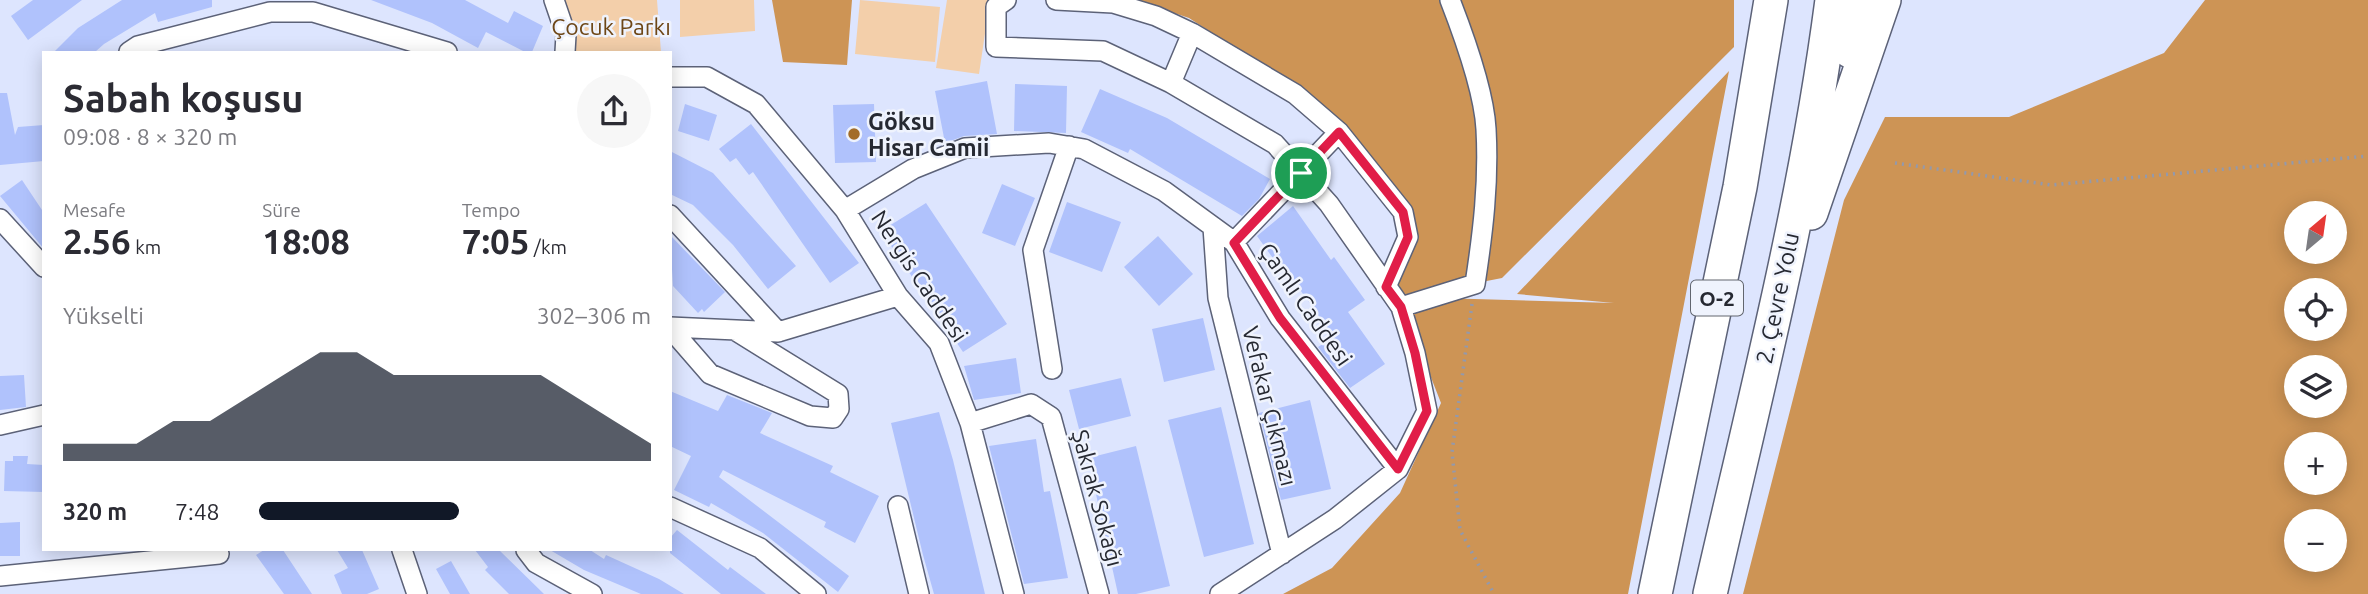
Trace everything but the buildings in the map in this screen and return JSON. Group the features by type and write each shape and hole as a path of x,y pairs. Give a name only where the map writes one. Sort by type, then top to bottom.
{"highway":[{"name":"O-2","path":"1655,594 1740,187 1770,0"},
{"name":"2. Çevre Yolu","path":"1710,594 1780,293 1822,78 1832,0"},
{"path":"1828,170 1859,0"},
{"path":"1780,293 1828,170 1884,0"}],"street":[{"path":"554,0 566,35 565,51"},
{"path":"1006,0 996,7 996,47 1103,51 1171,83 1275,144 1329,204 1401,307 1415,353 1427,411 1398,469 1335,519 1220,594"},
{"path":"1056,0 1113,3 1156,16 1192,33 1295,94 1339,132 1403,212 1408,237 1386,287"},
{"path":"1401,307 1475,284 1486,211 1486,126 1465,38 1450,0"},
{"path":"130,51 138,46 270,12 313,12 444,51"},
{"path":"1171,83 1192,33"},
{"name":"Nergis Caddesi","path":"672,77 707,77 756,104 845,210 898,296 939,342 970,423 1014,594"},
{"path":"1234,243 1339,132"},
{"name":"Çamlı Caddesi","path":"845,210 914,169 965,148 1049,143 1084,149 1164,191 1234,243 1280,318 1398,469"},
{"path":"1052,369 1033,250 1069,146"},
{"path":"672,217 778,332"},
{"path":"0,219 42,265"},
{"name":"Vefakar Çıkmazı","path":"1213,227 1218,298 1282,554"},
{"path":"672,327 778,332 898,296"},
{"path":"672,329 710,374 810,416 833,418 839,409 838,394 736,331"},
{"name":"Şakrak Sokağı","path":"970,423 1031,404 1051,418 1099,594"},
{"path":"0,425 42,415"},
{"path":"898,506 919,594"},
{"path":"672,508 760,548 816,594"},
{"path":"402,551 417,594"},
{"path":"527,551 536,563 593,594"},
{"path":"0,576 219,554"}],"path":[{"path":"1895,163 2051,185 2368,156"},
{"path":"1475,284 1452,452 1460,530 1494,594"}],"green space":[{"name":"Çocuk Parkı","path":"561,0 657,0 661,51 573,51"},
{"path":"680,0 754,0 755,31 680,37"},
{"path":"860,0 940,7 935,62 855,54"},
{"path":"947,0 990,0 979,74 936,68"}],"shaded area":[{"path":"772,0 852,0 847,65 783,62"},
{"path":"1135,0 1734,0 1734,47 1502,278 1405,297 1614,303 1517,294 1729,71 1628,594 1283,594 1332,568 1400,493 1441,403 1400,298 1389,287 1412,238 1291,84 1189,18"},
{"path":"2205,0 2368,0 2368,594 1743,594 1844,200 1885,117 2009,117 2164,53"}],"place":[{"name":"Göksu Hisar Camii","path":"854,134"}],"route":[{"path":"1339,132 1403,212 1408,237 1386,287 1401,307 1415,353 1427,411 1398,469 1280,318 1234,243 1301,173 1339,132"}]}
